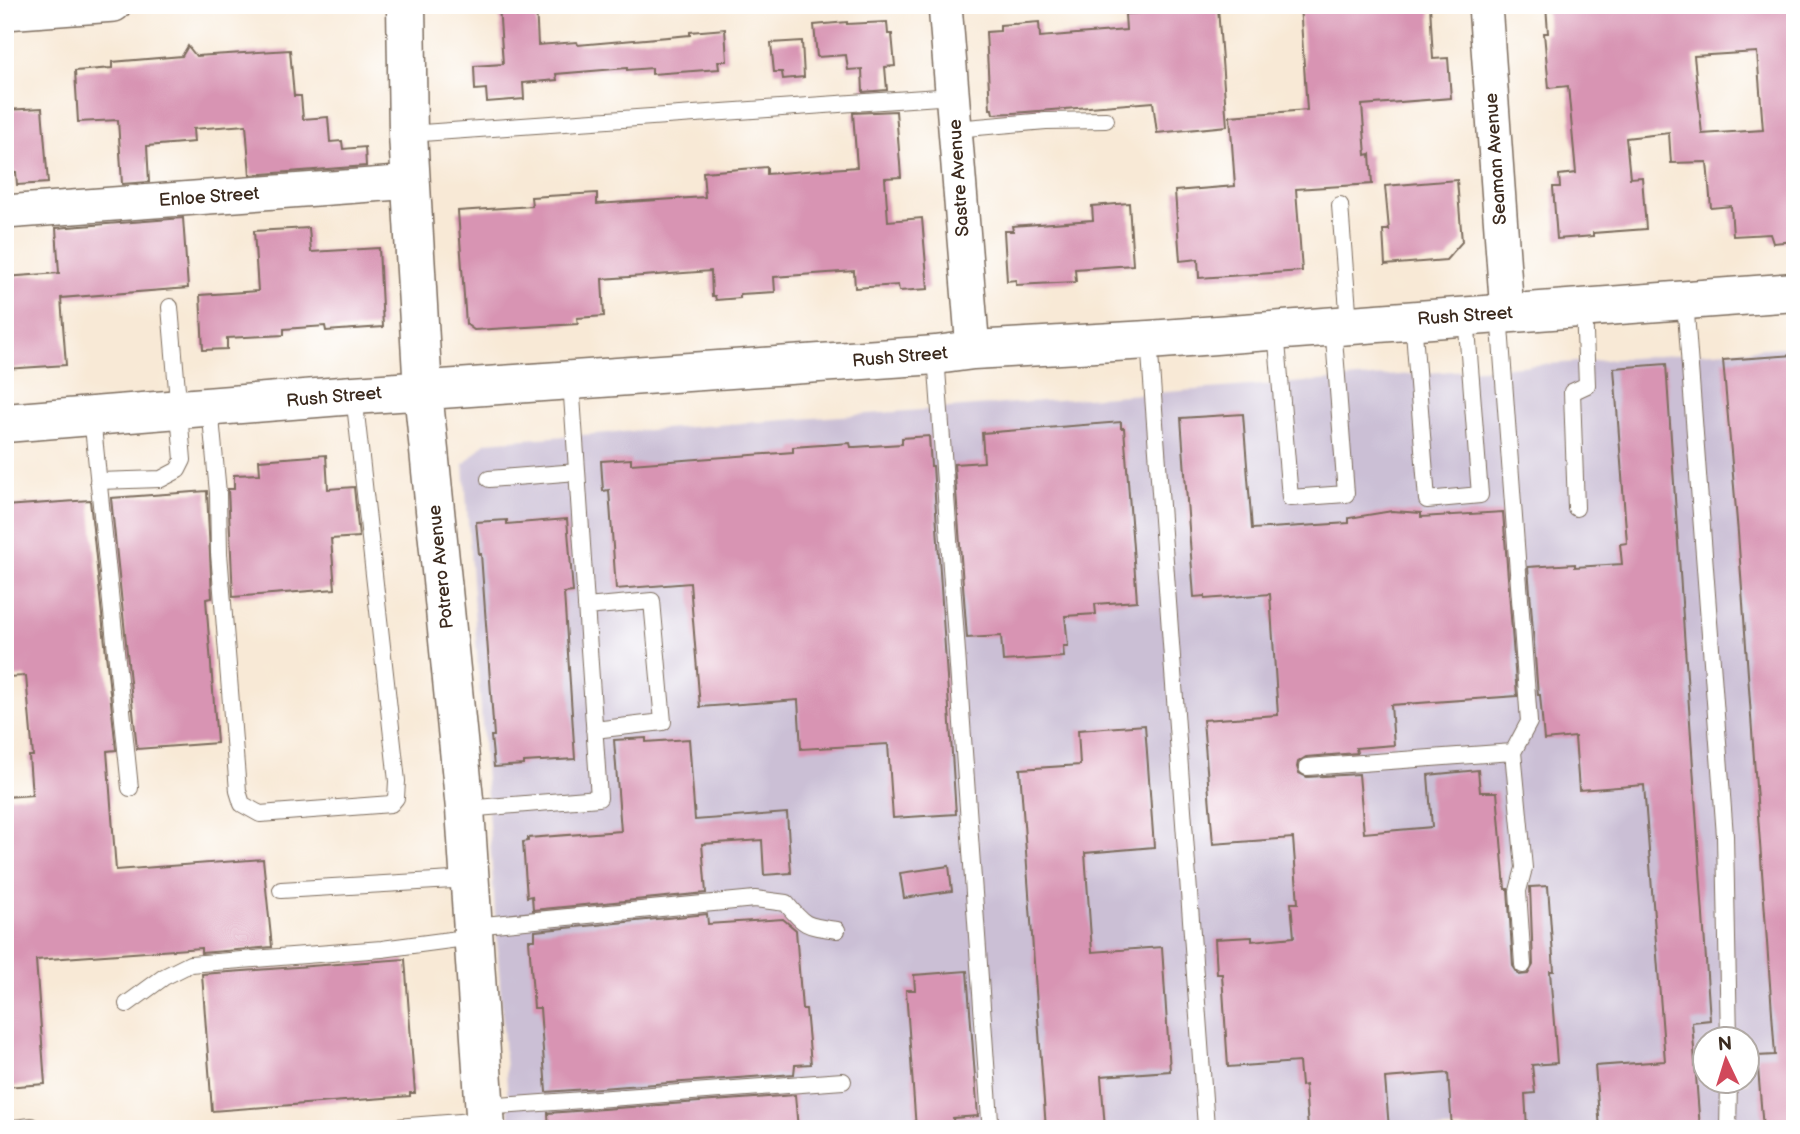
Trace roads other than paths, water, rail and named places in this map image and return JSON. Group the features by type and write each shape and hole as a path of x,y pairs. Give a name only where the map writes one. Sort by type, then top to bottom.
{"street":[{"path":"5,13 114,5"},
{"name":"Potrero Avenue","path":"406,5 408,134 423,391 465,809 486,1119"},
{"name":"Sastre Avenue","path":"945,5 973,350"},
{"name":"Seaman Avenue","path":"1485,5 1491,314"},
{"name":"Enloe Street","path":"5,212 412,182"},
{"name":"Rush Street","path":"5,423 354,395 1795,292"}],"lane":[{"path":"408,134 953,96"},
{"path":"955,129 1046,121 1106,120"},
{"path":"1276,330 1290,498 1346,494 1340,205"},
{"path":"1685,300 1726,836 1729,1026"},
{"path":"170,307 218,493 219,554 227,628 237,791 242,804 260,814 391,804 396,798 397,781 354,395"},
{"path":"1576,508 1572,392 1587,385 1584,307"},
{"path":"1413,319 1427,500 1480,495 1491,314"},
{"path":"1491,314 1529,722 1513,752 1524,868 1518,891 1524,965"},
{"path":"1149,340 1206,1127"},
{"path":"936,355 990,1120"},
{"path":"465,809 599,798 570,381"},
{"path":"98,481 161,479 178,470 183,460 195,409"},
{"path":"92,417 130,788"},
{"path":"489,479 577,472"},
{"path":"586,607 652,601 663,723 594,730"},
{"path":"1307,767 1513,752"},
{"path":"281,890 470,878"},
{"path":"127,1004 164,977 190,964 382,949 473,932 755,899 786,903 800,922 810,927 836,930"},
{"path":"370,1129 843,1081"},
{"path":"1728,1096 1728,1129"},
{"path":"5,1129 32,1126"}]}
